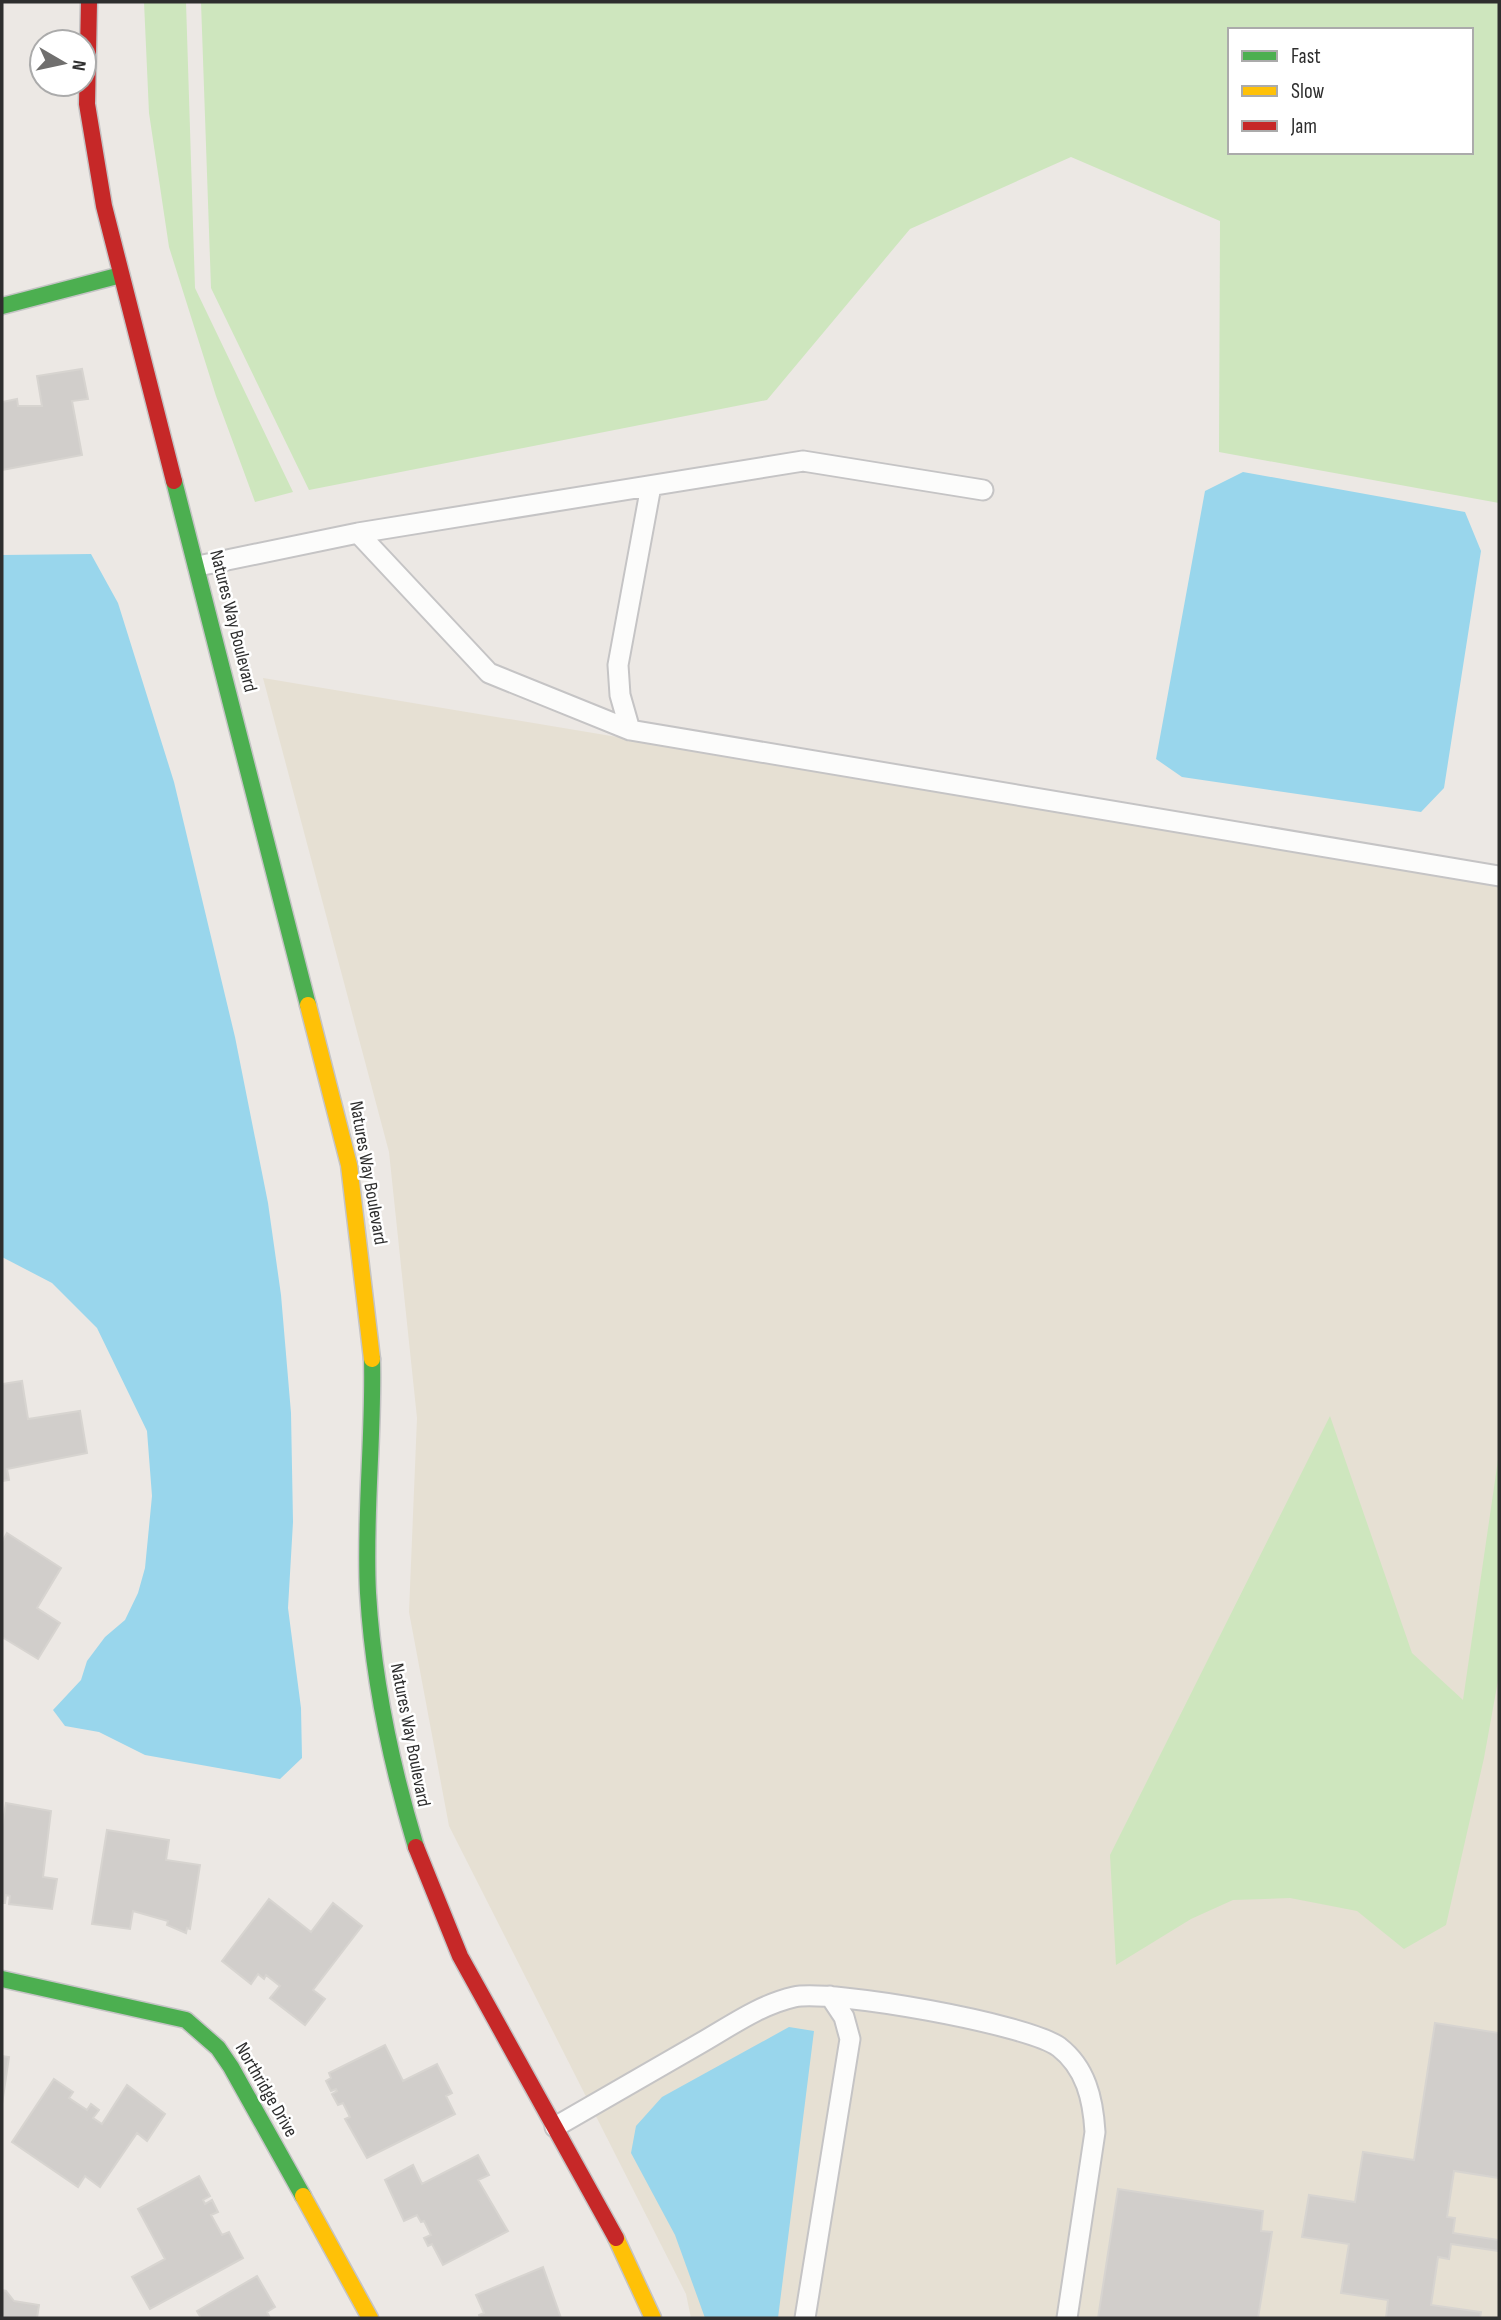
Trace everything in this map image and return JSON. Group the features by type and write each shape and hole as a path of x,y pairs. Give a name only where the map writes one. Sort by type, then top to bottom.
{"street":[{"name":"Natures Way Boulevard","path":"89,2 88,104 99,180 121,275 337,1112 352,1188 371,1339 373,1399 368,1590 380,1713 392,1767 406,1819 441,1917 628,2260 653,2318"},
{"path":"2,306 121,275"},
{"name":"Northridge Drive","path":"2,1979 186,2020 203,2033 231,2067 370,2318"}],"lane":[{"path":"198,566 358,533 803,461 983,490"},
{"path":"630,730 620,695 618,665 651,485"},
{"path":"358,533 489,673 630,730 1499,876"},
{"path":"805,2318 850,2039 844,2017 830,1996"},
{"path":"555,2127 757,2010 795,1997 830,1996 1017,2029 1058,2046 1073,2060 1085,2079 1094,2104 1094,2132 1067,2318"}],"shaded area":[{"path":"263,678 1499,884 1499,2318 691,2318 686,2294 449,1826 409,1612 417,1418 389,1152"}],"green space":[{"path":"144,2 186,2 195,288 293,492 255,502 216,396 169,247 149,113"},
{"path":"201,2 1499,2 1499,503 1219,452 1220,221 1071,157 910,229 767,400 309,490 211,288"},
{"path":"1330,1416 1412,1653 1463,1700 1499,1453 1499,1675 1484,1758 1446,1925 1404,1949 1357,1911 1290,1898 1233,1900 1191,1919 1116,1965 1110,1855"}],"water":[{"path":"1243,472 1465,512 1481,551 1444,788 1421,812 1182,777 1156,759 1205,491"},
{"path":"91,554 118,603 174,782 235,1037 268,1203 281,1295 291,1413 293,1522 288,1608 301,1708 302,1758 280,1779 145,1755 99,1732 65,1726 53,1710 81,1680 87,1661 105,1637 125,1620 138,1593 145,1568 152,1496 147,1431 97,1328 52,1283 2,1257 2,555"},
{"path":"789,2027 814,2031 778,2318 705,2318 675,2235 631,2153 636,2126 662,2097"}],"building":[{"path":"82,369 88,399 72,401 82,455 2,470 2,402 17,399 18,406 42,406 37,376"},
{"path":"22,1381 28,1419 80,1411 87,1453 7,1469 9,1480 2,1481 2,1384"},
{"path":"7,1533 61,1568 37,1608 60,1623 38,1659 2,1637 2,1542"},
{"path":"6,1803 51,1811 43,1877 57,1879 52,1909 9,1904 10,1896 6,1895 5,1903 2,1903 2,1827"},
{"path":"107,1830 169,1840 166,1860 200,1865 190,1929 187,1928 186,1933 167,1925 168,1921 133,1911 130,1929 92,1924"},
{"path":"269,1899 311,1932 333,1903 362,1926 313,1990 325,1999 305,2025 270,1998 280,1986 266,1975 264,1979 258,1974 251,1984 222,1961"},
{"path":"1435,2023 1499,2033 1499,2178 1454,2171 1447,2217 1455,2218 1453,2233 1499,2240 1499,2251 1451,2244 1449,2259 1438,2257 1431,2305 1481,2312 1480,2318 1386,2318 1388,2300 1341,2293 1349,2244 1302,2237 1309,2195 1355,2202 1363,2152 1414,2160"},
{"path":"385,2045 403,2081 437,2064 452,2093 446,2096 455,2114 367,2158 345,2119 350,2117 343,2103 338,2105 332,2094 336,2089 331,2091 326,2081 331,2078 329,2073"},
{"path":"2,2056 9,2057 2,2104"},
{"path":"54,2079 73,2092 69,2098 87,2110 91,2104 99,2110 93,2118 102,2124 127,2085 165,2114 147,2141 137,2133 100,2187 85,2176 78,2187 12,2142"},
{"path":"478,2155 489,2175 478,2180 508,2231 443,2265 432,2244 428,2246 424,2238 431,2235 424,2221 421,2222 417,2215 404,2221 385,2180 413,2165 422,2184"},
{"path":"199,2176 210,2196 203,2200 205,2204 212,2200 218,2212 211,2215 222,2235 229,2232 243,2258 150,2309 132,2277 165,2259 138,2209"},
{"path":"1118,2189 1263,2211 1261,2231 1272,2232 1258,2318 1098,2318"},
{"path":"543,2267 561,2318 480,2318 479,2315 484,2313 476,2295"},
{"path":"257,2276 275,2307 267,2312 270,2318 201,2318 197,2311"},
{"path":"2,2290 14,2301 39,2305 37,2318 2,2318"}],"traffic: fast":[{"path":"2,306 121,275"},
{"path":"174,481 308,1005"},
{"path":"372,1359 367,1534 370,1625 384,1722 416,1847"},
{"path":"2,1979 186,2020 218,2048 231,2067 303,2196"}],"traffic: slow":[{"path":"308,1005 349,1165 372,1359"},
{"path":"303,2196 370,2318"},
{"path":"616,2238 653,2318"}],"traffic: jam":[{"path":"89,2 87,104 104,206 174,481"},
{"path":"416,1847 460,1956 616,2238"}]}
